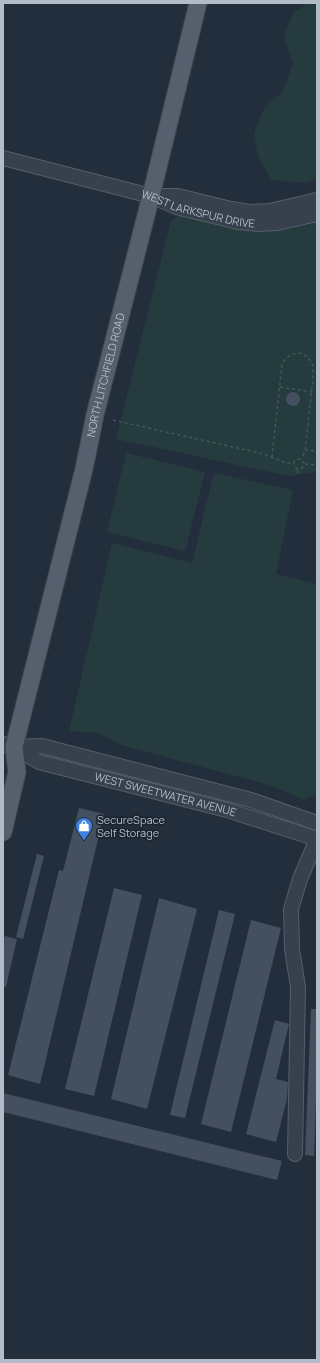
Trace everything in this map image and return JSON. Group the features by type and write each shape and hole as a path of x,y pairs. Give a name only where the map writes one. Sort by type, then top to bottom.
{"main road":[{"name":"NORTH LITCHFIELD ROAD","path":"3,763 9,746 84,469 95,415 151,196 198,3"},
{"name":"NORTH LITCHFIELD ROAD","path":"3,832 17,772 9,746"}],"street":[{"path":"3,158 151,196"},
{"name":"WEST LARKSPUR DRIVE","path":"151,196 178,196 250,212 270,211 317,200"},
{"name":"WEST LARKSPUR DRIVE","path":"151,196 176,207 250,224 277,223 317,214"},
{"name":"WEST SWEETWATER AVENUE","path":"9,746 42,746 251,800 317,822"},
{"name":"WEST SWEETWATER AVENUE","path":"9,746 39,762 227,810 317,839"},
{"path":"295,1154 298,986 292,949 291,909 300,879 317,839"}],"path":[{"path":"272,457 282,364 291,354 298,353 305,355 311,361 313,367 312,392 305,450 302,460 304,464"},
{"path":"279,387 312,392"},
{"path":"113,420 264,454 286,463 294,463 296,460 302,460"},
{"path":"305,450 316,451"},
{"path":"294,463 295,467 298,469"},
{"path":"304,464 317,465"},
{"path":"298,469 303,468 304,464"},
{"path":"297,474 298,469"}],"green space":[{"path":"308,3 317,3 317,179 304,183 271,180 258,156 254,133 264,108 283,91 293,63 284,37 293,13"},
{"path":"183,212 317,217 317,472 289,476 116,439 171,220"},
{"path":"126,453 205,472 185,551 107,532"},
{"path":"214,473 293,490 276,574 317,584 317,787 315,794 303,800 273,786 121,745 98,733 69,731 112,543 192,563"}],"building":[{"path":"293,392 298,394 300,399 298,404 293,406 288,404 286,399 288,394"},
{"path":"79,808 104,814 40,1084 8,1075 59,870 63,871"},
{"path":"37,854 44,856 23,939 16,937"},
{"path":"114,888 142,895 94,1096 65,1089"},
{"path":"159,898 197,909 147,1109 111,1099"},
{"path":"219,910 235,914 185,1118 170,1115"},
{"path":"251,920 281,928 231,1132 201,1124"},
{"path":"5,936 17,939 6,987 3,986 3,943"},
{"path":"311,1009 317,1009 317,1072 314,1156 305,1155"},
{"path":"275,1020 289,1024 276,1079 288,1082 287,1099 276,1142 246,1134"},
{"path":"3,1093 282,1161 277,1180 3,1112"}],"place":[{"name":"SecureSpace Self Storage","path":"84,841"}]}
